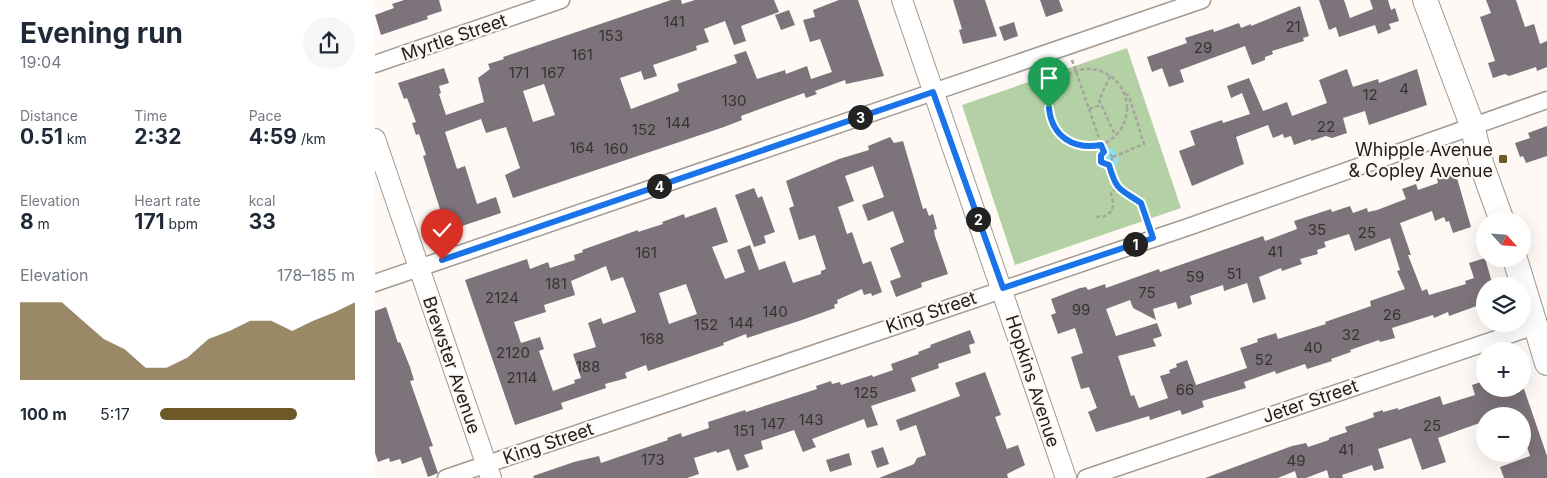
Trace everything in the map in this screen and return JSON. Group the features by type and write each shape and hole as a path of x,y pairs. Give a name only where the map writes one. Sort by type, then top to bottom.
{"main road":[{"path":"1425,0 1471,125 1482,166 1499,212"},
{"path":"1518,268 1547,363"}],"street":[{"name":"Myrtle Street","path":"375,64 561,0"},
{"name":"Hopkins Avenue","path":"902,0 1003,288 1066,478"},
{"path":"375,283 1202,0"},
{"name":"King Street","path":"446,478 489,471 1003,288 1153,238 1471,125 1547,100"},
{"name":"Brewster Avenue","path":"375,139 489,471"},
{"name":"Jeter Street","path":"1086,478 1535,326"}],"path":[{"path":"1067,46 1104,152"},
{"path":"1113,157 1145,144 1129,96 1125,94 1110,76 1093,69 1076,71 1065,76 1053,90 1050,99 1050,117 1058,134 1073,144 1091,147 1101,145 1115,135 1127,114 1125,94"},
{"path":"1110,76 1099,100 1106,111 1115,135"},
{"path":"1089,109 1101,105"},
{"path":"1104,152 1110,153 1113,157"},
{"path":"1104,152 1101,155 1101,162 1109,165 1117,187 1125,195 1141,203 1153,238"},
{"path":"1109,165 1113,157"},
{"path":"1096,217 1105,216 1112,210 1111,193 1117,187"}],"green space":[{"path":"1127,48 1181,208 1015,265 962,105"}],"water":[{"path":"1107,148 1115,151 1118,159 1115,167 1107,170 1099,167 1096,159 1099,151"}],"building":[{"path":"404,0 439,0 442,11 427,16 428,19 381,35 375,15 394,8 392,4"},
{"path":"671,0 681,0 682,4 695,0 774,0 779,12 741,26 746,41 734,45 725,21 704,29 709,42 696,46 697,50 653,65 657,76 644,80 641,71 620,78 631,109 679,91 677,84 737,63 734,55 746,51 757,79 785,70 786,74 807,66 811,79 832,72 820,39 810,42 803,20 815,17 813,10 839,0 858,0 884,76 846,84 845,80 815,91 817,94 806,98 804,93 741,116 742,120 724,127 513,198 505,175 520,168 506,127 486,133 481,119 445,132 457,169 465,166 477,204 496,197 501,213 447,231 423,156 426,155 419,134 416,135 412,123 416,122 407,98 404,99 398,83 444,68 449,83 439,86 441,93 439,94 446,115 484,102 478,78 490,69 488,64 504,59 503,57","holes":["544,84 555,115 533,122 523,91"]},
{"path":"953,0 985,0 997,36 963,44 959,30 962,29"},
{"path":"1040,0 1059,0 1063,11 1046,17"},
{"path":"1319,0 1344,0 1350,18 1373,9 1370,0 1388,0 1391,10 1395,8 1399,21 1389,24 1391,29 1378,34 1375,25 1339,37 1336,27 1329,30"},
{"path":"1486,0 1516,0 1525,27 1534,24 1540,44 1547,41 1547,67 1537,71 1536,67 1509,76 1505,74 1493,78 1488,63 1495,61 1480,17 1491,13"},
{"path":"1300,6 1309,36 1303,38 1304,41 1272,51 1273,54 1265,57 1265,60 1252,65 1245,46 1180,70 1184,82 1169,87 1162,68 1152,72 1147,57 1187,43 1185,38 1213,29 1214,32 1239,23 1241,28 1251,24 1251,26"},
{"path":"789,10 795,25 781,30 775,15"},
{"path":"1014,22 1018,36 1004,41 999,27"},
{"path":"1347,69 1353,87 1378,79 1379,83 1417,69 1427,105 1369,125 1365,111 1343,118 1347,133 1332,138 1326,136 1311,141 1311,139 1294,145 1291,136 1284,138 1283,134 1273,138 1268,125 1236,137 1244,164 1192,186 1179,151 1195,145 1190,131 1222,120 1223,123 1250,114 1242,93 1231,98 1227,86 1249,78 1263,111 1287,102 1292,116 1327,103 1319,80"},
{"path":"1547,126 1547,156 1526,163 1523,156 1520,157 1515,143 1530,138 1528,133"},
{"path":"890,137 894,143 903,141 923,209 926,208 929,216 933,214 937,229 934,230 935,236 948,274 921,283 922,287 896,297 890,281 901,277 890,248 904,242 893,211 868,221 862,205 884,197 873,166 845,176 854,201 838,207 847,234 852,232 863,264 871,261 882,292 872,296 871,293 864,295 862,289 837,300 838,303 834,305 835,308 802,320 747,338 746,334 723,343 724,345 648,371 646,365 625,373 627,378 605,384 606,388 561,403 563,409 515,425 465,280 527,259 530,269 548,262 550,268 575,260 574,255 583,252 582,250 638,230 638,232 663,224 662,222 684,214 685,218 716,207 728,242 712,247 725,279 745,272 737,250 750,245 759,270 785,261 793,283 821,274 821,271 826,269 815,235 799,240 789,208 794,206 786,181 839,159 869,150 868,146","holes":["606,266 611,281 623,277 636,312 603,324 601,318 588,323 596,347 573,354 581,378 574,380 575,383 553,391 539,351 544,349 540,337 521,343 514,322 546,312 544,305 575,295 571,281","686,284 697,314 669,324 659,293"]},
{"path":"1455,171 1471,227 1453,233 1449,221 1446,222 1444,217 1435,221 1432,211 1400,223 1411,255 1408,255 1422,291 1427,289 1429,295 1466,284 1465,281 1474,278 1469,263 1476,261 1476,268 1488,268 1490,277 1476,277 1476,306 1449,316 1448,312 1434,318 1433,315 1392,328 1395,338 1380,342 1379,340 1350,350 1351,352 1331,359 1332,361 1307,369 1305,364 1276,374 1275,371 1244,382 1246,388 1202,401 1204,407 1182,415 1180,410 1150,420 1149,416 1096,432 1088,412 1097,408 1089,387 1081,389 1071,357 1083,353 1075,328 1058,334 1051,315 1056,313 1051,299 1080,288 1086,287 1088,290 1105,284 1106,288 1159,269 1160,272 1263,236 1265,241 1297,229 1294,221 1331,209 1332,212 1350,206 1353,213 1367,208 1368,212 1377,210 1406,199 1402,189 1416,184 1418,190 1438,183 1437,178","holes":["1349,234 1355,251 1390,238 1400,270 1397,271 1405,289 1370,301 1371,306 1325,322 1326,324 1278,339 1276,333 1257,339 1258,342 1240,348 1247,368 1196,385 1187,360 1176,364 1177,367 1169,370 1170,373 1160,376 1168,398 1139,408 1134,395 1131,396 1118,356 1156,346 1153,339 1162,336 1157,323 1116,336 1106,309 1130,300 1133,308 1156,320 1153,309 1176,302 1178,309 1192,304 1190,296 1223,285 1224,291 1247,283 1253,303 1266,299 1259,277 1281,268 1282,271 1302,264 1300,259 1318,254 1317,250 1326,247 1324,242"]},
{"path":"754,188 758,198 762,196 775,232 764,236 766,243 754,247 735,195"},
{"path":"386,307 398,343 400,342 410,367 414,380 410,381 433,446 429,447 438,473 428,477 421,457 402,464 400,459 390,462 389,458 378,462 375,453 375,311"},
{"path":"970,330 975,343 969,345 971,353 938,364 939,368 911,378 916,391 871,406 878,425 867,428 864,419 812,439 816,447 803,452 794,430 761,441 763,449 744,455 749,467 737,471 729,449 694,458 699,474 687,478 534,478 533,476 574,462 599,456 601,463 668,440 667,438 681,433 682,437 709,428 708,422 817,389 816,386 831,381 832,384 840,382 841,385 872,375 873,377 893,370 891,364 919,354 918,352 931,347 930,345"},
{"path":"985,372 1001,415 995,417 1007,449 1018,445 1025,465 1007,474 1008,478 879,478 914,464 917,458 926,455 916,425 900,431 896,420 960,396 955,383"},
{"path":"1476,384 1476,397 1527,397 1530,407 1476,407 1476,424 1438,438 1446,462 1422,470 1411,438 1378,449 1384,468 1374,471 1372,465 1342,475 1343,478 1329,478 1327,470 1306,478 1297,478 1295,471 1278,478 1205,478 1292,446 1306,443 1308,447 1329,440 1329,438 1347,432 1345,427 1374,417 1373,413 1398,408 1398,410 1440,396 1443,405 1475,395 1472,385"},
{"path":"1531,409 1547,456 1547,478 1504,478 1500,467 1514,462 1531,462"},
{"path":"883,447 889,464 877,468 871,451"},
{"path":"849,453 852,465 830,472 826,460"}],"place":[{"name":"Whipple Avenue & Copley Avenue","path":"1503,159"}],"route":[{"path":"442,260 933,92 1003,288 1153,238 1145,210 1141,203 1125,195 1117,187 1109,165 1101,162 1101,155 1104,152 1101,145 1082,146 1065,140 1053,126 1049,108"}]}
